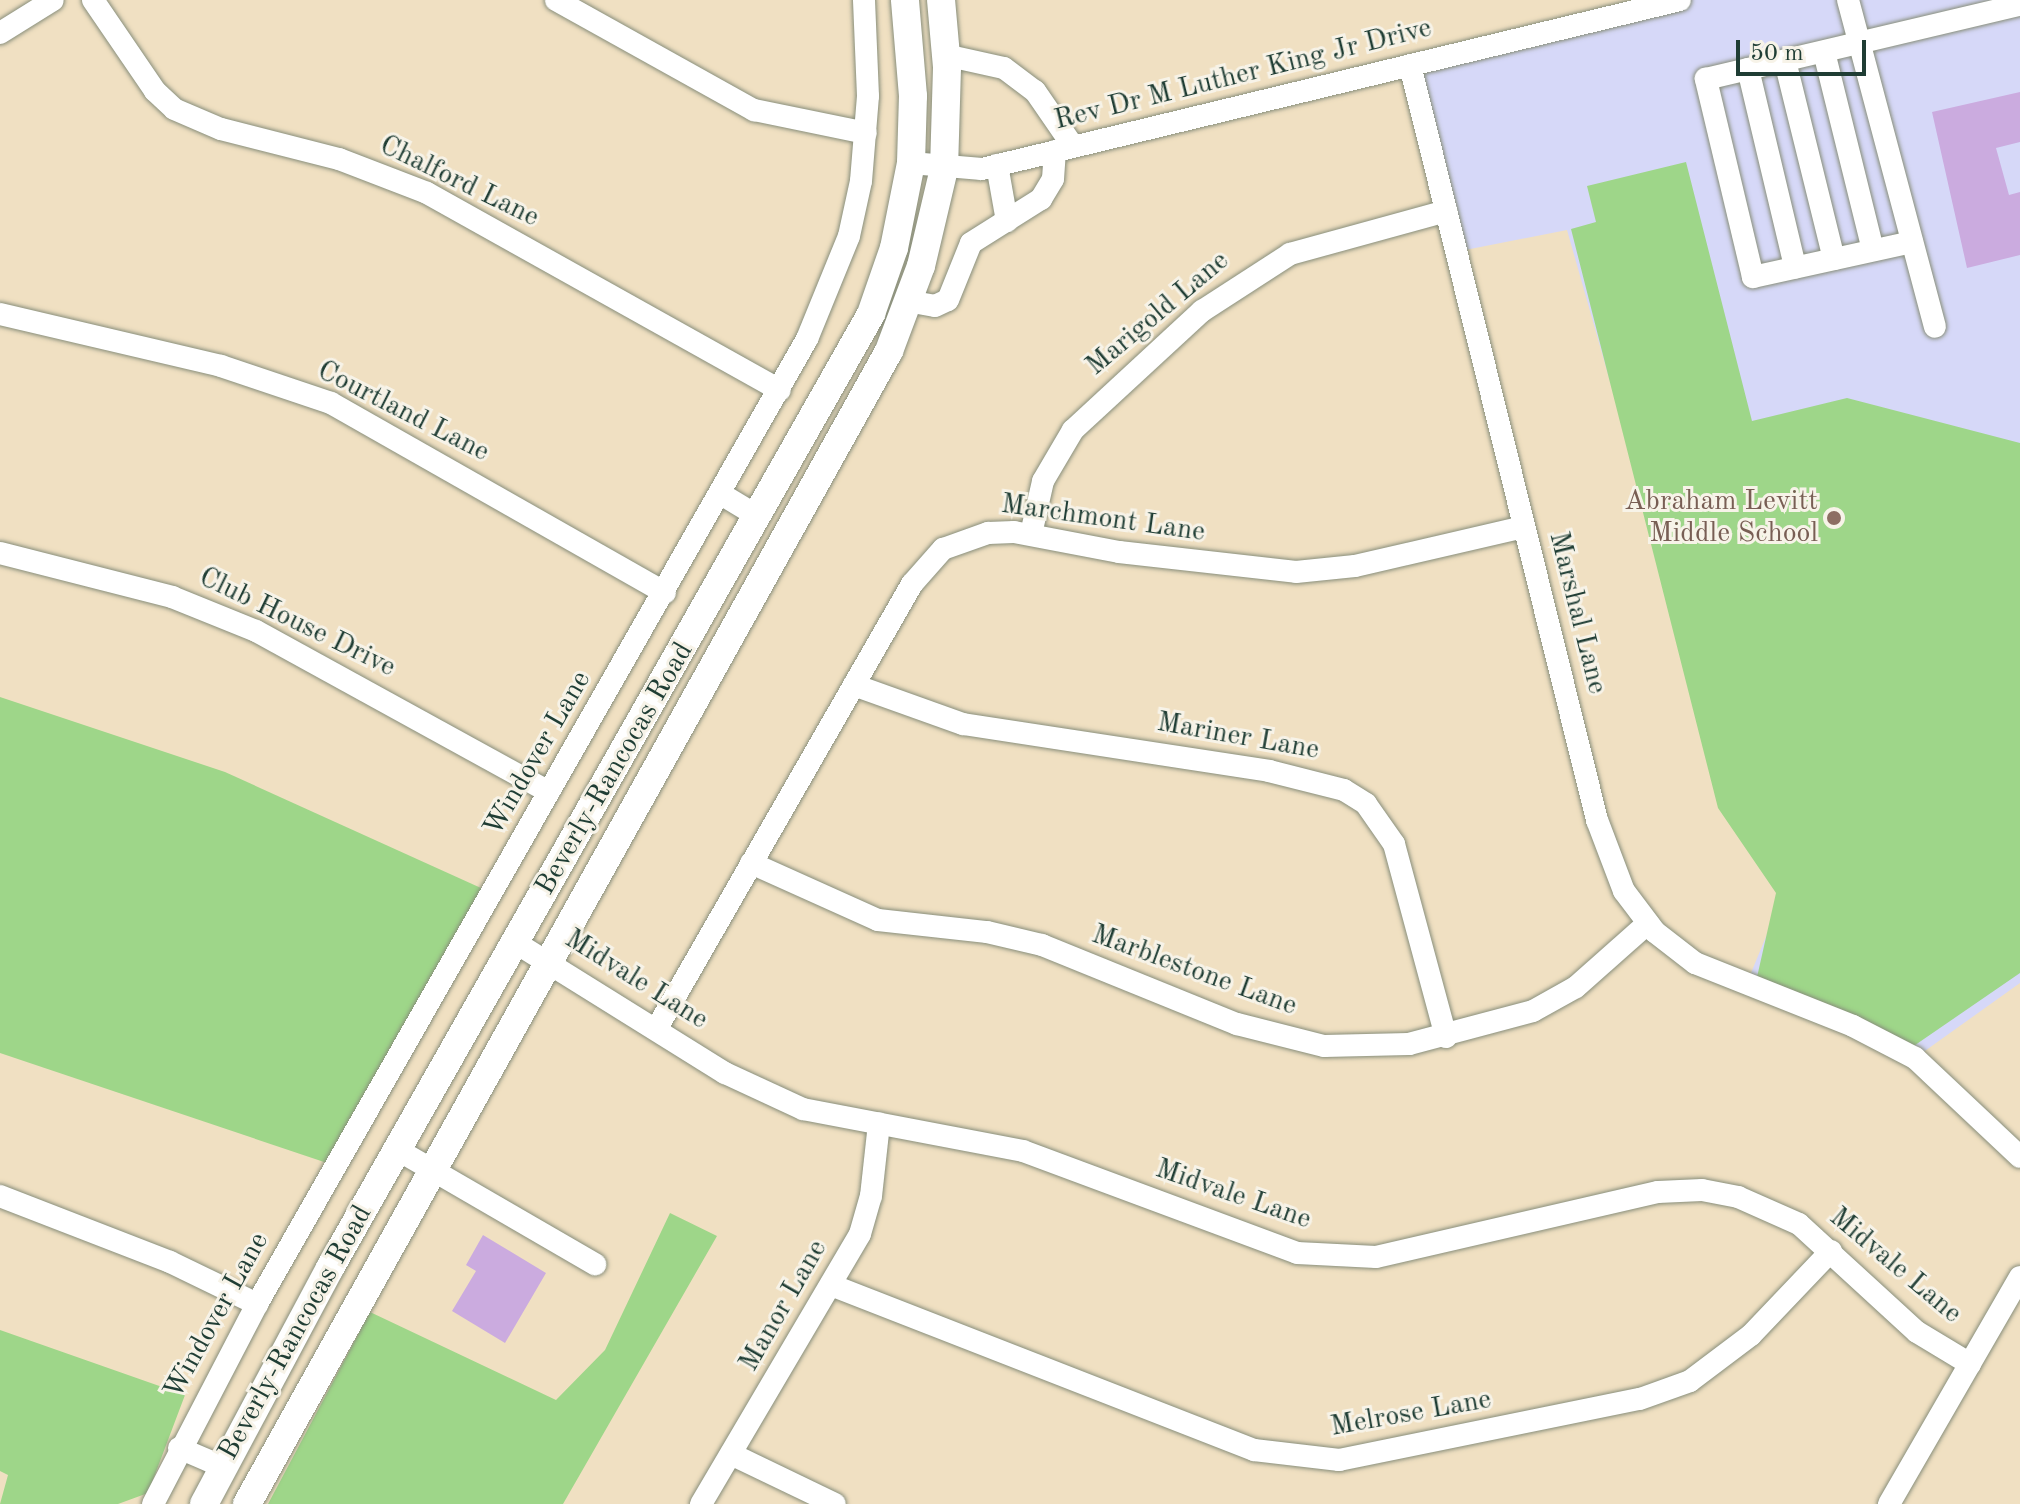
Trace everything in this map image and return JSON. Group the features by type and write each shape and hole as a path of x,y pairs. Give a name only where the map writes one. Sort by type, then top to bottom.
{"main road":[{"name":"Beverly-Rancocas Road","path":"204,1504 221,1466 398,1150 759,517 871,314 894,248 911,163 913,96 905,0"},
{"name":"Beverly-Rancocas Road","path":"247,1504 889,351 907,301 944,169 945,55 941,0"},
{"path":"705,684 702,660 707,638 755,554 759,517"}],"street":[{"path":"0,33 53,0"},
{"name":"Chalford Lane","path":"93,0 155,91 174,109 221,129 339,159 438,198 780,390"},
{"path":"556,0 754,110 866,133"},
{"name":"Windover Lane","path":"153,1504 179,1448 257,1304 665,593 819,315 849,236 866,133 864,0"},
{"name":"Rev Dr M Luther King Jr Drive","path":"911,163 944,169 997,165 1680,0"},
{"path":"1848,0 1935,327"},
{"path":"1912,242 1753,277 1706,79 2020,5"},
{"path":"1824,52 1873,250"},
{"path":"907,301 935,306 948,300 971,243 1041,199 1053,179 1064,149 1035,91 1004,68 945,55"},
{"path":"1785,61 1834,259"},
{"name":"Marshal Lane","path":"1410,65 1604,845 1624,891 1648,923 1695,963 1870,1034 1924,1064 2020,1157"},
{"path":"1748,69 1795,267"},
{"path":"997,165 1007,221"},
{"name":"Marigold Lane","path":"1031,534 1043,481 1073,430 1202,311 1290,254 1446,211"},
{"name":"Courtland Lane","path":"0,314 221,366 331,403 665,593"},
{"path":"721,494 759,517"},
{"name":"Marchmont Lane","path":"657,1028 912,584 943,549 988,533 1031,534 1119,552 1296,572 1355,566 1524,527"},
{"name":"Club House Drive","path":"0,553 172,597 256,631 549,792"},
{"name":"Mariner Lane","path":"854,685 963,724 1269,771 1344,790 1366,804 1394,844 1446,1037"},
{"name":"Marblestone Lane","path":"751,863 878,920 987,932 1042,945 1237,1024 1295,1041 1353,1048 1446,1037 1511,1020 1556,999 1648,923"},
{"name":"Midvale Lane","path":"516,943 549,960 750,1087 803,1109 1023,1151 1271,1244 1324,1257 1376,1257 1634,1196 1702,1190 1772,1209 1831,1251 1917,1332 1970,1364"},
{"name":"Manor Lane","path":"701,1504 831,1285 867,1214 879,1123"},
{"path":"398,1150 595,1264"},
{"path":"0,1196 170,1262 257,1304"},
{"name":"Melrose Lane","path":"831,1285 1240,1445 1282,1457 1339,1460 1640,1399 1690,1381 1751,1335 1831,1251"},
{"path":"1889,1504 2020,1277"},
{"path":"179,1448 221,1466"},
{"path":"731,1454 835,1504"}],"shaded area":[{"name":"Abraham Levitt Middle School","path":"1679,0 2020,0 2020,983 1915,1058 1746,985 1791,876 1724,783 1567,230 1455,252 1410,65"}],"green space":[{"path":"1686,162 1752,421 1847,398 2020,443 2020,973 1905,1052 1755,986 1776,893 1718,808 1571,229 1596,222 1587,186"},
{"path":"0,697 225,772 492,893 336,1166 0,1053"},
{"path":"670,1213 717,1236 563,1504 268,1504 370,1312 556,1400 605,1350"},
{"path":"0,1330 185,1395 148,1493 118,1504 0,1504 8,1475 0,1471"}],"building":[{"path":"2020,92 2020,142 1996,148 2009,195 2020,192 2020,255 1967,268 1932,112"},
{"path":"483,1235 546,1273 505,1343 452,1311 476,1271 466,1265"}],"place":[{"name":"Abraham Levitt Middle School","path":"1834,518"}]}
